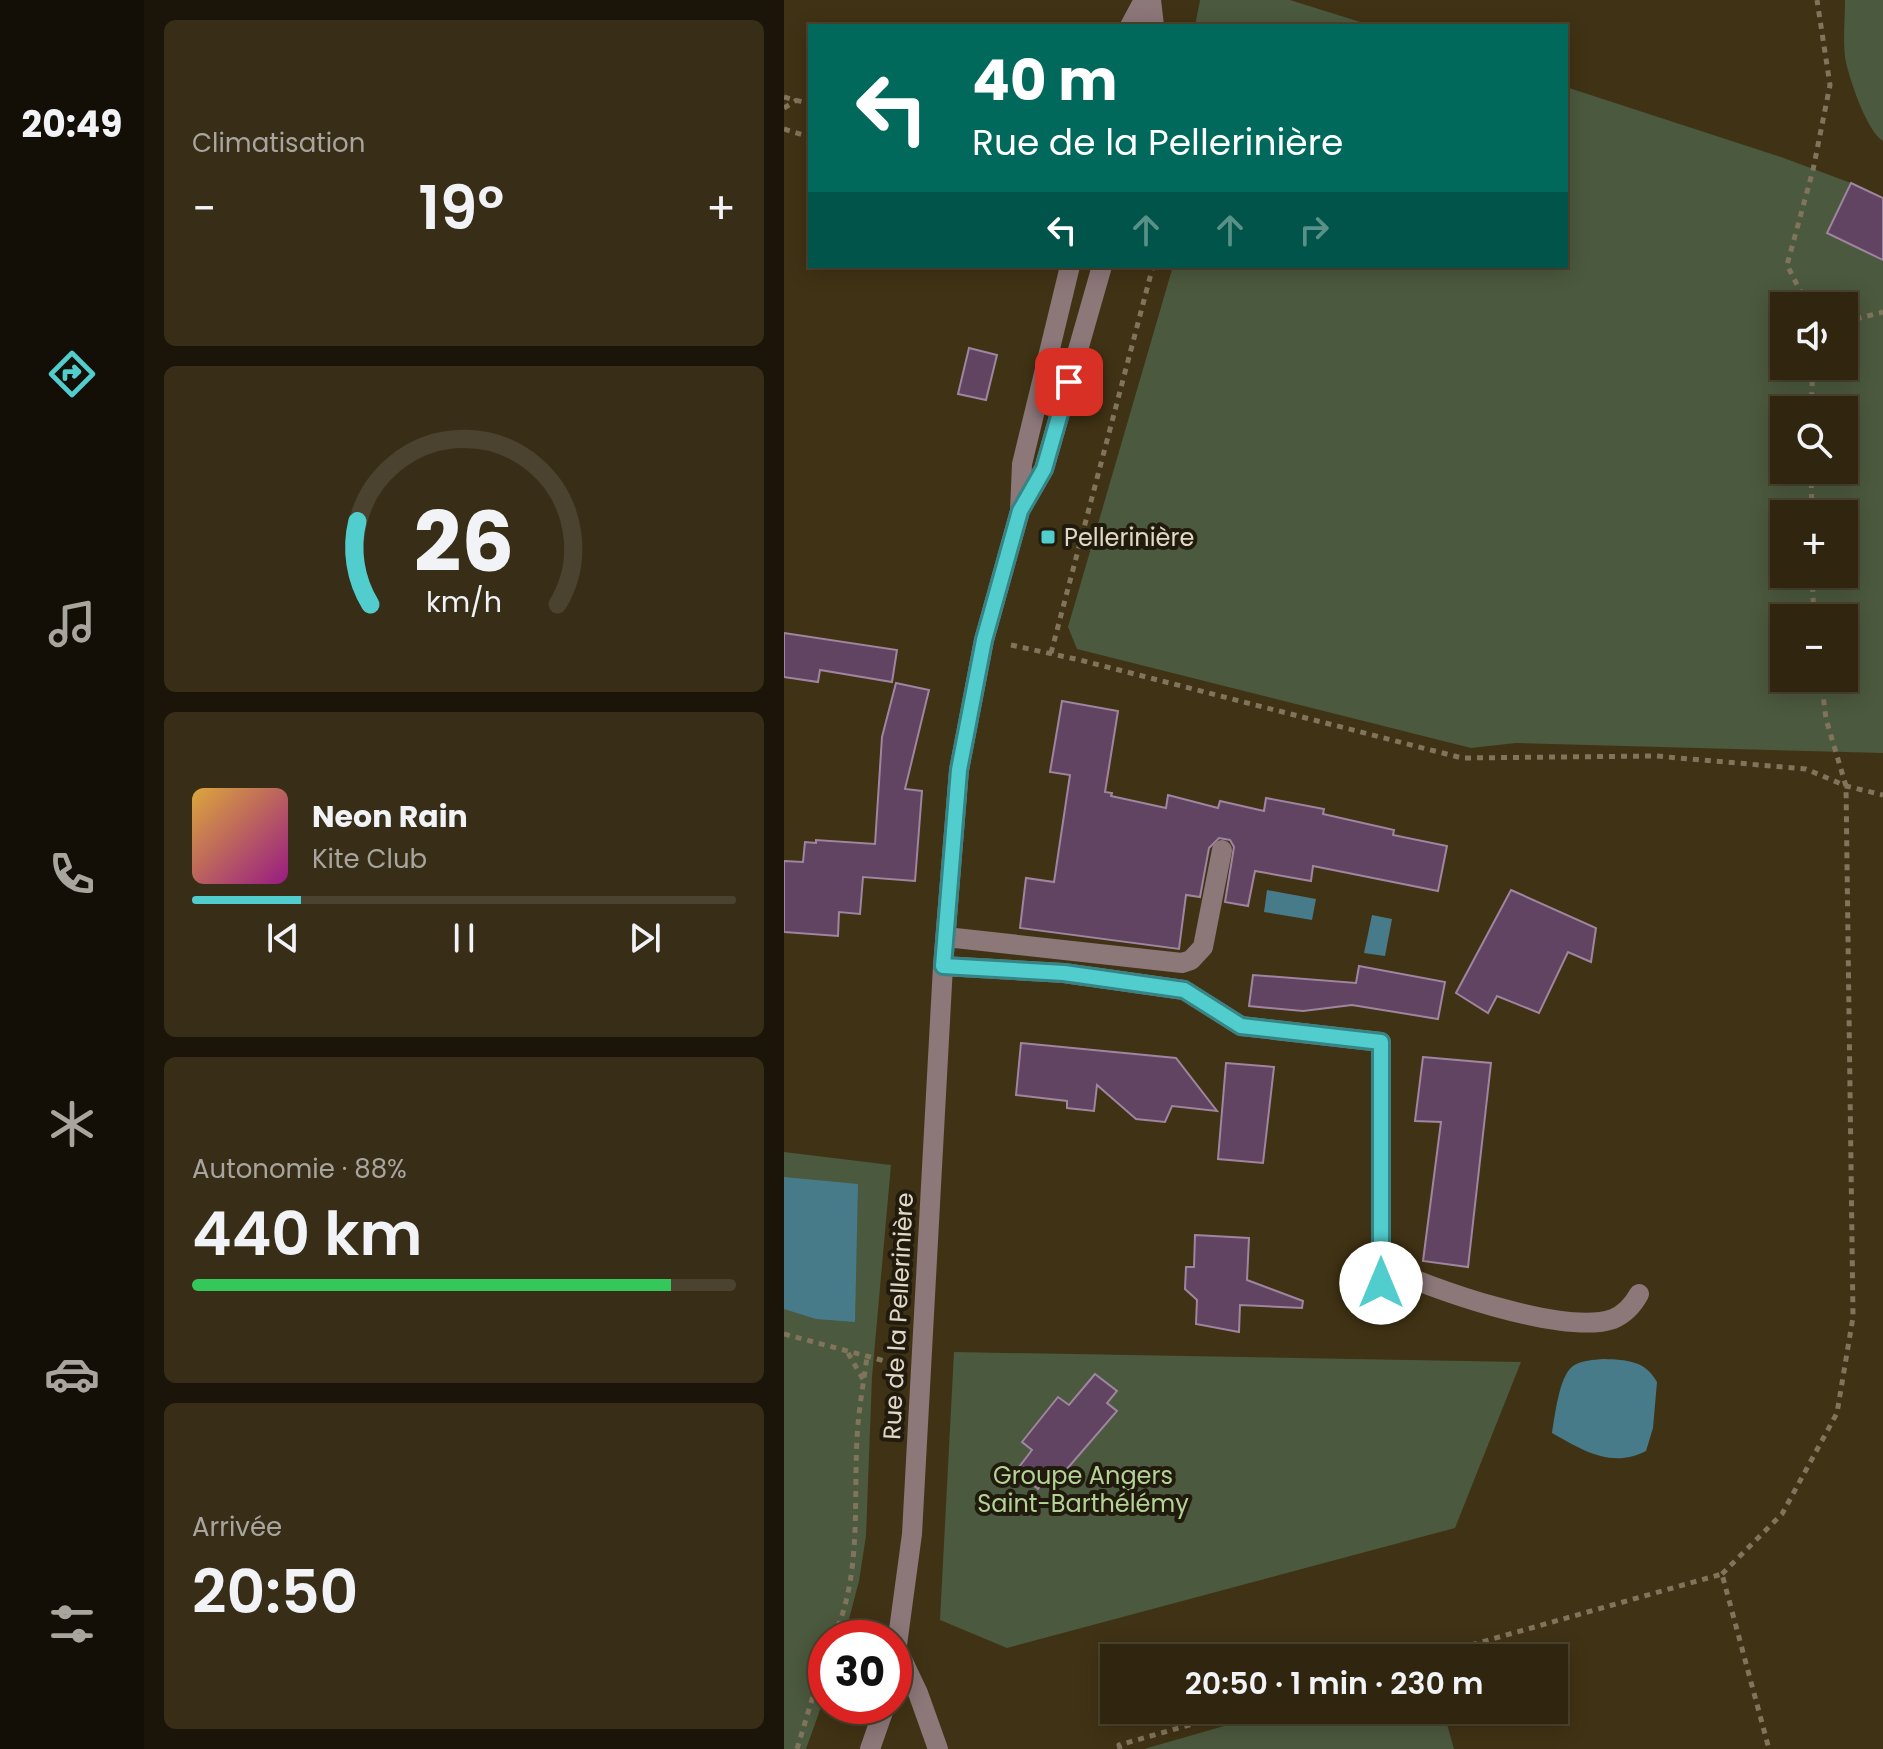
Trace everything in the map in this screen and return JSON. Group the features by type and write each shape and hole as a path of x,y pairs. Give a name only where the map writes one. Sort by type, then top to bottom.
{"street":[{"path":"1131,24 1144,0"},
{"path":"1151,0 1154,24"},
{"name":"Rue de la Pellerinière","path":"901,1620 912,1534 943,966 959,770 984,640 1020,511 1022,464 1070,268"},
{"name":"Rue de la Pellerinière","path":"1020,511 1044,469 1101,268"},
{"path":"946,937 1182,963 1191,960 1203,947 1222,850"},
{"path":"943,966 1064,973 1184,990 1241,1026 1381,1042 1381,1274 1404,1277 1517,1314 1586,1322 1614,1318 1633,1304 1639,1294"},
{"path":"912,1683 938,1749"},
{"path":"870,1749 879,1724"}],"path":[{"path":"1801,292 1787,265 1813,170 1830,85 1817,0"},
{"path":"784,97 808,103"},
{"path":"784,108 797,100"},
{"path":"784,129 808,136"},
{"path":"1051,653 1152,268"},
{"path":"1858,318 1883,312"},
{"path":"984,640 1051,653 1462,758 1656,756 1806,769 1846,786 1883,795"},
{"path":"1474,1644 1722,1574 1782,1514 1837,1413 1853,1317 1846,786 1826,719 1823,692"},
{"path":"784,1334 885,1361"},
{"path":"848,1352 864,1381"},
{"path":"838,1620 854,1545 858,1424 867,1357"},
{"path":"1722,1574 1769,1749"},
{"path":"797,1749 808,1717"},
{"path":"1120,1749 1119,1745 1193,1724"}],"green space":[{"path":"1200,0 1290,0 1367,24 1195,24"},
{"path":"1845,0 1883,0 1883,141 1865,115 1847,66"},
{"path":"1568,88 1851,183 1827,233 1883,260 1883,753 1516,743 1471,748 1077,649 1068,627 1172,268 1568,268"},
{"path":"784,1152 891,1165 872,1377 866,1536 859,1581 849,1620 808,1620 808,1724 815,1724 806,1749 784,1749"},
{"name":"Groupe Angers Saint-Barthélémy","path":"954,1352 1521,1362 1455,1528 1007,1648 940,1620"},
{"path":"1231,1724 1447,1724 1454,1749 1144,1749"}],"water":[{"path":"1267,890 1316,899 1312,920 1264,912"},
{"path":"1372,915 1392,919 1385,956 1364,953"},
{"path":"784,1177 858,1184 855,1322 816,1319 784,1309"},
{"path":"1604,1359 1641,1365 1657,1382 1653,1428 1646,1451 1633,1456 1609,1458 1598,1455 1552,1433 1558,1397 1568,1371 1580,1363"}],"building":[{"path":"1851,183 1883,198 1883,260 1827,233"},
{"path":"969,348 997,355 986,400 958,394"},
{"path":"784,633 897,650 892,682 820,670 818,682 784,677"},
{"path":"896,683 929,690 905,789 922,791 915,881 863,877 860,914 839,912 838,936 784,932 784,861 803,862 805,842 875,844 882,737"},
{"path":"1062,701 1118,711 1105,792 1112,793 1111,796 1166,808 1168,795 1218,808 1220,801 1264,811 1266,798 1324,809 1323,814 1394,830 1393,835 1447,846 1438,891 1313,866 1311,881 1255,871 1248,906 1225,902 1234,847 1230,840 1219,838 1209,848 1200,897 1186,895 1179,949 1020,928 1026,878 1054,882 1070,775 1050,772"},
{"path":"1511,890 1596,928 1591,962 1568,952 1539,1013 1497,996 1488,1013 1456,993"},
{"path":"1359,966 1445,982 1438,1019 1352,1005 1303,1011 1249,1006 1253,975 1356,983"},
{"path":"1021,1043 1176,1058 1217,1111 1172,1106 1165,1122 1136,1119 1097,1085 1094,1111 1067,1108 1067,1101 1016,1095"},
{"path":"1423,1057 1491,1063 1468,1267 1423,1261 1441,1122 1415,1121"},
{"path":"1226,1063 1274,1067 1263,1163 1218,1159"},
{"path":"1195,1235 1249,1238 1247,1280 1303,1301 1302,1308 1240,1305 1239,1332 1196,1324 1197,1300 1185,1289 1186,1267 1194,1267"},
{"path":"1095,1374 1117,1391 1107,1403 1117,1411 1054,1484 1046,1477 1038,1489 1016,1471 1032,1450 1022,1442 1058,1397 1069,1405"}],"place":[{"name":"Pellerinière","path":"1048,537"}],"route":[{"path":"1069,382 1044,469 1020,511 984,640 959,770 943,966 1064,973 1184,990 1241,1026 1381,1042 1381,1283"}]}
